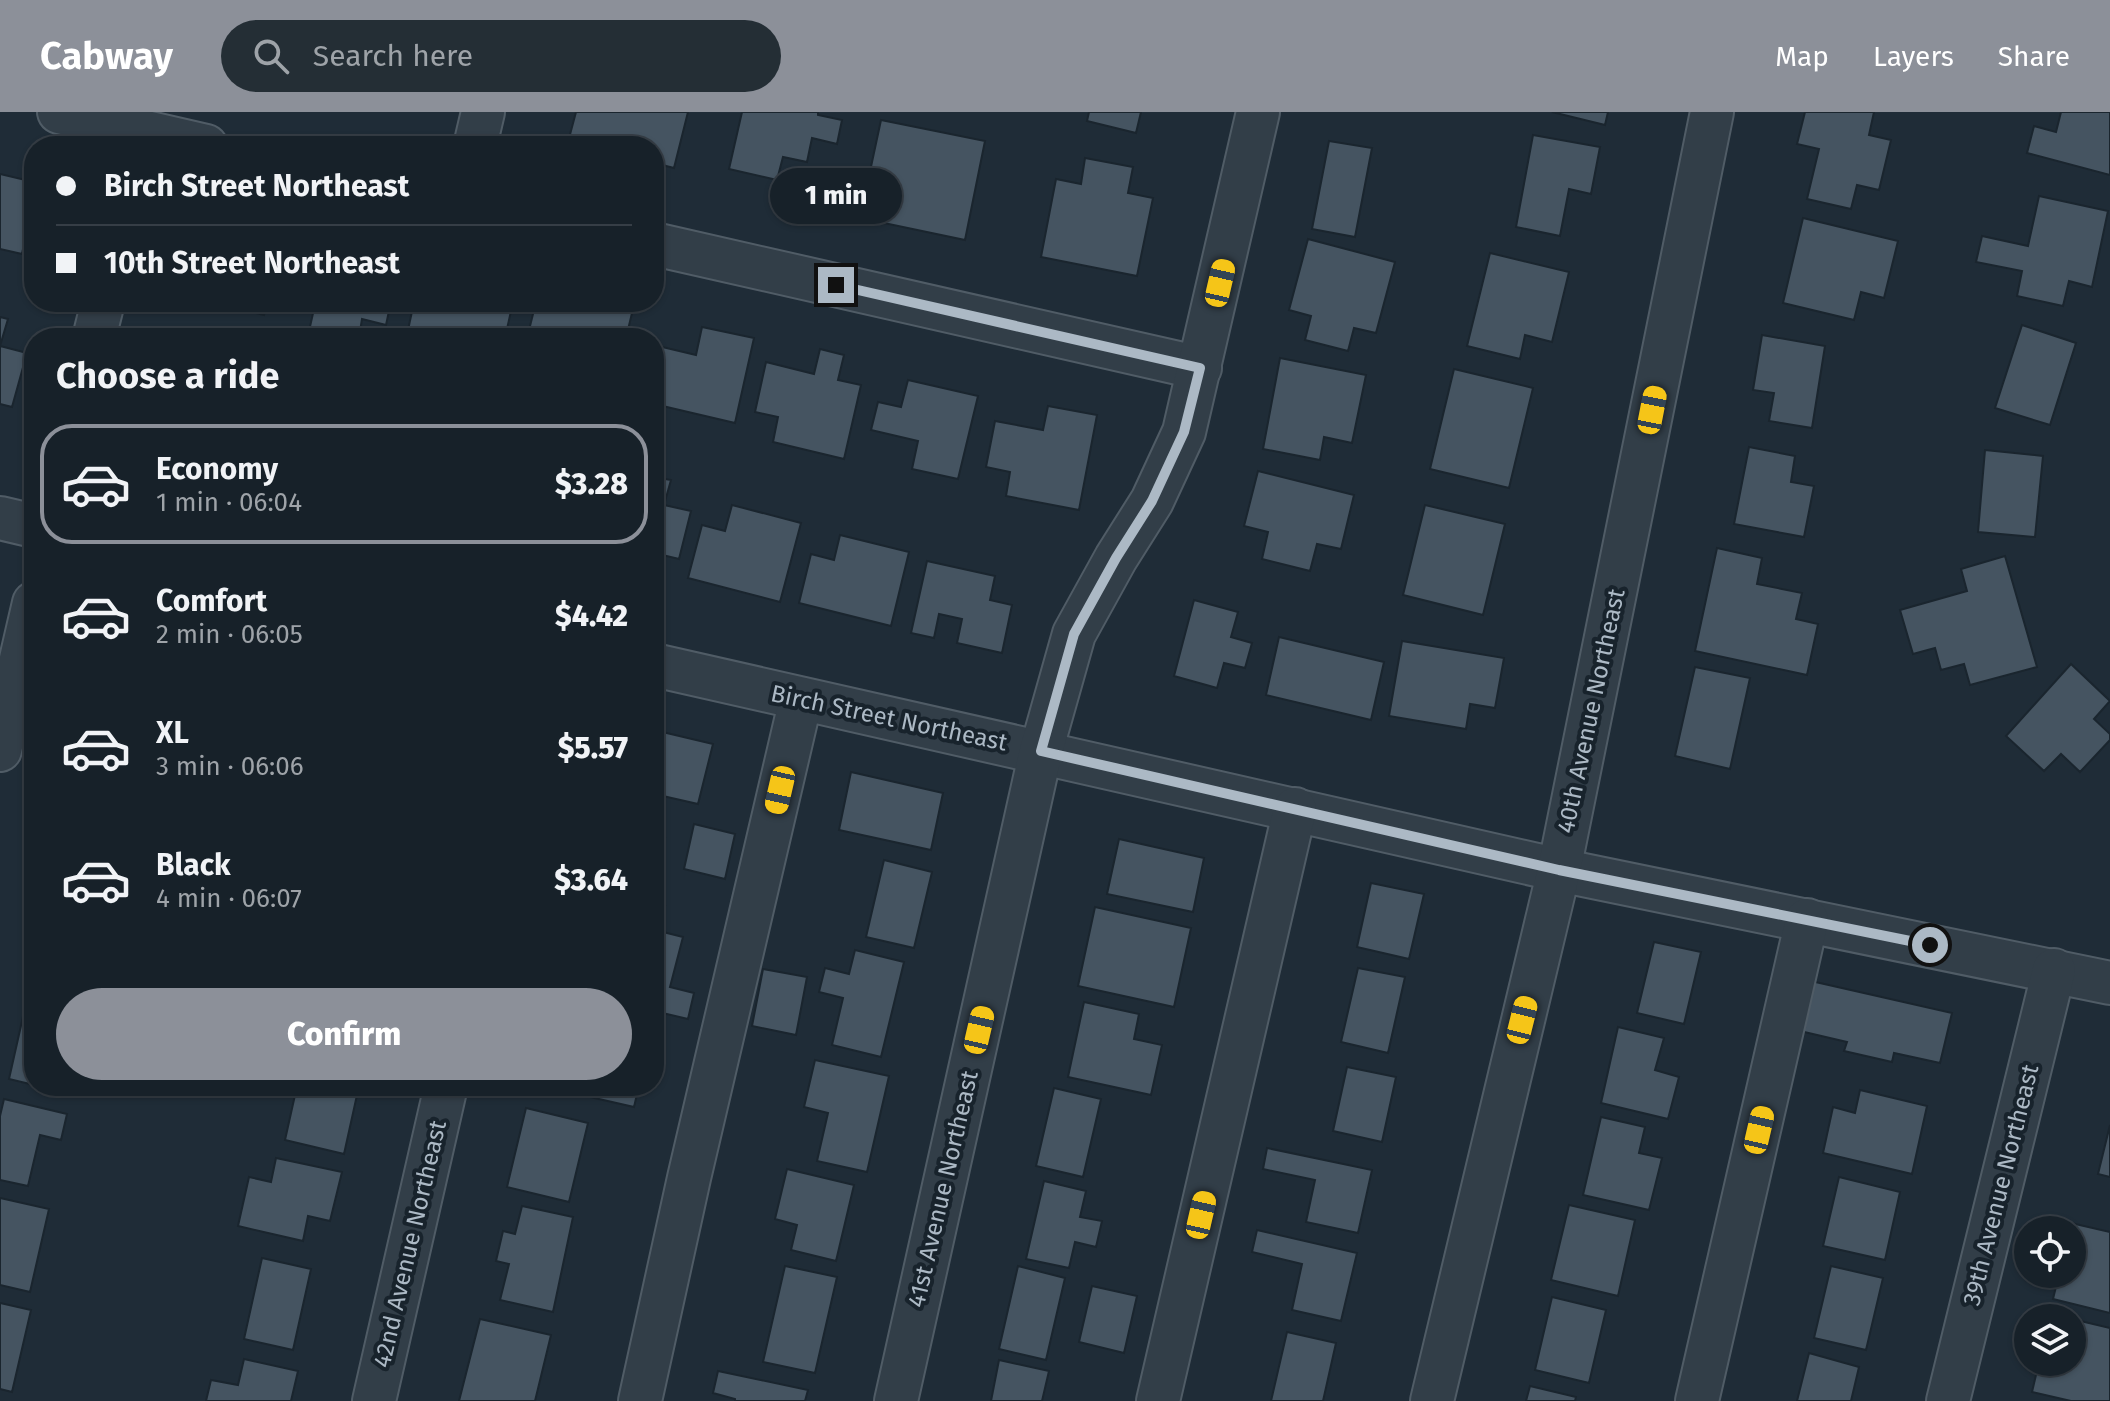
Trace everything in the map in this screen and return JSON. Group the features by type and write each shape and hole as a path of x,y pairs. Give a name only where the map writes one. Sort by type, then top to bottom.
{"street":[{"path":"59,112 130,136"},
{"path":"477,136 483,112"},
{"name":"41st Avenue Northeast","path":"896,1401 1041,751 1074,634 1152,501 1184,432 1258,112"},
{"name":"40th Avenue Northeast","path":"1432,1401 1559,870 1712,112"},
{"path":"664,246 1200,368"},
{"path":"0,518 24,524"},
{"path":"0,750 24,646"},
{"name":"Birch Street Northeast","path":"664,667 1559,870 2110,983"},
{"path":"640,1401 801,699"},
{"path":"1158,1401 1295,809"},
{"path":"1697,1401 1807,920"},
{"name":"39th Avenue Northeast","path":"1948,1401 2054,970"},
{"name":"42nd Avenue Northeast","path":"374,1401 444,1096"}],"building":[{"path":"576,112 688,112 674,168 664,166 664,136 570,136"},
{"path":"742,112 818,112 818,115 842,120 837,144 812,138 807,162 783,157 777,180 729,169"},
{"path":"1089,112 1141,112 1136,133 1087,121"},
{"path":"1552,112 1608,112 1605,125"},
{"path":"1805,112 1874,112 1869,135 1891,140 1879,190 1857,185 1851,209 1807,199 1819,149 1797,144"},
{"path":"2061,112 2110,112 2110,175 2027,153 2034,126 2056,132"},
{"path":"881,120 985,141 965,240 860,218"},
{"path":"1533,135 1600,147 1591,194 1569,189 1560,236 1516,227"},
{"path":"1329,141 1372,148 1355,237 1312,229"},
{"path":"1085,158 1133,167 1128,193 1153,198 1137,276 1041,257 1056,179 1081,184"},
{"path":"0,174 24,180 24,244 22,254 0,249"},
{"path":"2039,196 2108,211 2092,287 2069,281 2063,306 2017,296 2022,271 1976,262 1982,236 2028,246"},
{"path":"1803,218 1898,241 1884,298 1861,292 1854,320 1783,303"},
{"path":"1308,239 1395,262 1376,333 1354,328 1348,351 1305,340 1311,316 1289,310"},
{"path":"1490,253 1569,272 1552,342 1525,335 1520,359 1467,346"},
{"path":"313,312 389,312 386,325 362,319 361,328 310,328"},
{"path":"412,312 511,312 507,328 408,328"},
{"path":"534,312 632,312 628,328 530,328"},
{"path":"0,317 8,319 0,346"},
{"path":"2022,325 2076,343 2050,425 1995,408"},
{"path":"702,327 754,338 735,423 664,406 664,347 696,355"},
{"path":"1762,335 1825,346 1812,428 1769,421 1774,393 1753,390"},
{"path":"0,346 24,352 24,364 12,407 0,404"},
{"path":"820,349 844,355 838,380 861,385 844,459 773,442 778,417 755,412 766,362 814,374"},
{"path":"1280,358 1366,375 1352,443 1324,437 1320,460 1263,449"},
{"path":"1454,369 1533,388 1509,488 1430,469"},
{"path":"908,380 978,396 958,479 912,469 918,441 871,430 878,402 901,407"},
{"path":"1048,406 1097,415 1079,510 1006,496 1010,472 986,467 995,421 1043,430"},
{"path":"1749,447 1795,456 1791,482 1814,486 1804,537 1734,524"},
{"path":"1985,450 2043,456 2035,537 1978,532"},
{"path":"1258,471 1354,495 1341,549 1317,544 1310,571 1262,559 1268,532 1244,526"},
{"path":"664,479 671,480 664,505"},
{"path":"664,505 691,511 679,559 664,555"},
{"path":"732,505 801,523 780,602 688,578 702,525 725,531"},
{"path":"1425,505 1505,524 1483,615 1403,595"},
{"path":"840,535 909,552 891,626 799,603 811,554 834,560"},
{"path":"1717,548 1762,558 1757,584 1802,593 1796,619 1818,624 1807,675 1695,651"},
{"path":"2005,556 2037,667 1970,685 1964,664 1941,670 1935,648 1913,654 1900,610 1967,591 1961,569"},
{"path":"927,561 995,576 990,600 1012,605 1002,653 957,643 962,619 939,614 934,638 911,633"},
{"path":"1194,600 1238,612 1231,637 1252,643 1245,668 1224,663 1217,688 1174,676"},
{"path":"1279,637 1384,662 1371,720 1266,695"},
{"path":"1402,641 1504,658 1495,708 1470,704 1466,729 1389,716"},
{"path":"2071,664 2110,701 2094,719 2110,734 2110,740 2080,772 2061,754 2044,771 2006,736"},
{"path":"1695,667 1750,678 1730,769 1675,756"},
{"path":"664,732 713,744 698,804 664,796"},
{"path":"851,772 943,793 931,850 839,830"},
{"path":"694,824 735,834 725,879 684,869"},
{"path":"1119,839 1204,858 1193,912 1107,894"},
{"path":"884,860 932,872 914,948 866,937"},
{"path":"1371,883 1424,894 1409,959 1357,947"},
{"path":"1095,907 1191,928 1174,1007 1078,986"},
{"path":"664,932 683,937 670,987 694,993 688,1019 664,1013"},
{"path":"1654,942 1701,952 1684,1024 1637,1013"},
{"path":"855,950 904,962 881,1057 832,1045 843,998 819,992 825,968 849,974"},
{"path":"1358,968 1405,977 1388,1053 1341,1042"},
{"path":"763,969 807,977 796,1035 752,1026"},
{"path":"1811,981 1952,1013 1940,1063 1894,1053 1892,1062 1844,1051 1847,1042 1800,1031"},
{"path":"1084,1002 1139,1014 1134,1039 1162,1045 1151,1095 1068,1077"},
{"path":"24,1012 24,1083 9,1079"},
{"path":"1618,1027 1664,1038 1655,1070 1679,1077 1668,1119 1601,1103"},
{"path":"815,1060 889,1076 867,1172 817,1161 828,1113 804,1107"},
{"path":"1347,1067 1396,1077 1382,1142 1333,1131"},
{"path":"1054,1088 1101,1099 1083,1177 1036,1166"},
{"path":"1860,1090 1927,1106 1912,1174 1823,1153 1833,1107 1855,1113"},
{"path":"295,1096 357,1096 344,1154 285,1140"},
{"path":"586,1096 637,1096 634,1107"},
{"path":"4,1099 67,1114 61,1140 40,1135 28,1186 0,1180 0,1116"},
{"path":"526,1108 588,1123 569,1202 507,1187"},
{"path":"1601,1117 1645,1127 1639,1153 1662,1158 1649,1210 1583,1195"},
{"path":"2110,1125 2110,1177 2098,1174"},
{"path":"1267,1148 1372,1170 1358,1233 1306,1222 1315,1180 1263,1169"},
{"path":"276,1158 342,1172 330,1221 308,1216 303,1241 238,1226 249,1177 271,1182"},
{"path":"787,1169 854,1185 836,1261 791,1250 797,1225 775,1219"},
{"path":"1839,1177 1900,1192 1885,1260 1823,1246"},
{"path":"1044,1181 1086,1191 1080,1217 1102,1221 1096,1247 1075,1242 1069,1268 1026,1259"},
{"path":"0,1198 49,1209 30,1292 0,1285"},
{"path":"1569,1205 1635,1220 1618,1296 1551,1280"},
{"path":"522,1206 573,1217 553,1312 500,1300 509,1264 496,1261 503,1231 515,1234"},
{"path":"2086,1226 2110,1232 2110,1313 2086,1307 2086,1304 2053,1299 2056,1288 2086,1288"},
{"path":"1257,1230 1357,1253 1341,1321 1292,1310 1302,1264 1252,1252"},
{"path":"262,1258 311,1269 293,1350 244,1339"},
{"path":"785,1266 837,1277 815,1373 763,1362"},
{"path":"1018,1266 1065,1278 1046,1360 999,1349"},
{"path":"1831,1266 1883,1278 1866,1350 1814,1338"},
{"path":"1092,1286 1137,1296 1124,1353 1079,1342"},
{"path":"1552,1297 1606,1310 1589,1383 1535,1370"},
{"path":"0,1303 31,1310 12,1392 0,1389"},
{"path":"480,1319 551,1335 535,1401 459,1401"},
{"path":"2086,1322 2110,1328 2110,1401 2071,1401 2032,1392 2036,1376 2086,1376"},
{"path":"1287,1332 1336,1343 1323,1401 1271,1401"},
{"path":"1809,1353 1859,1367 1851,1401 1797,1401"},
{"path":"244,1359 298,1371 291,1401 206,1401 211,1380 238,1385"},
{"path":"999,1360 1049,1371 1042,1401 991,1401"},
{"path":"718,1371 808,1390 805,1401 735,1401 713,1393"},
{"path":"1530,1386 1576,1397 1575,1401 1526,1401"}],"route":[{"path":"836,285 1200,368 1184,432 1152,501 1074,634 1041,751 1559,870 1930,945"}]}
